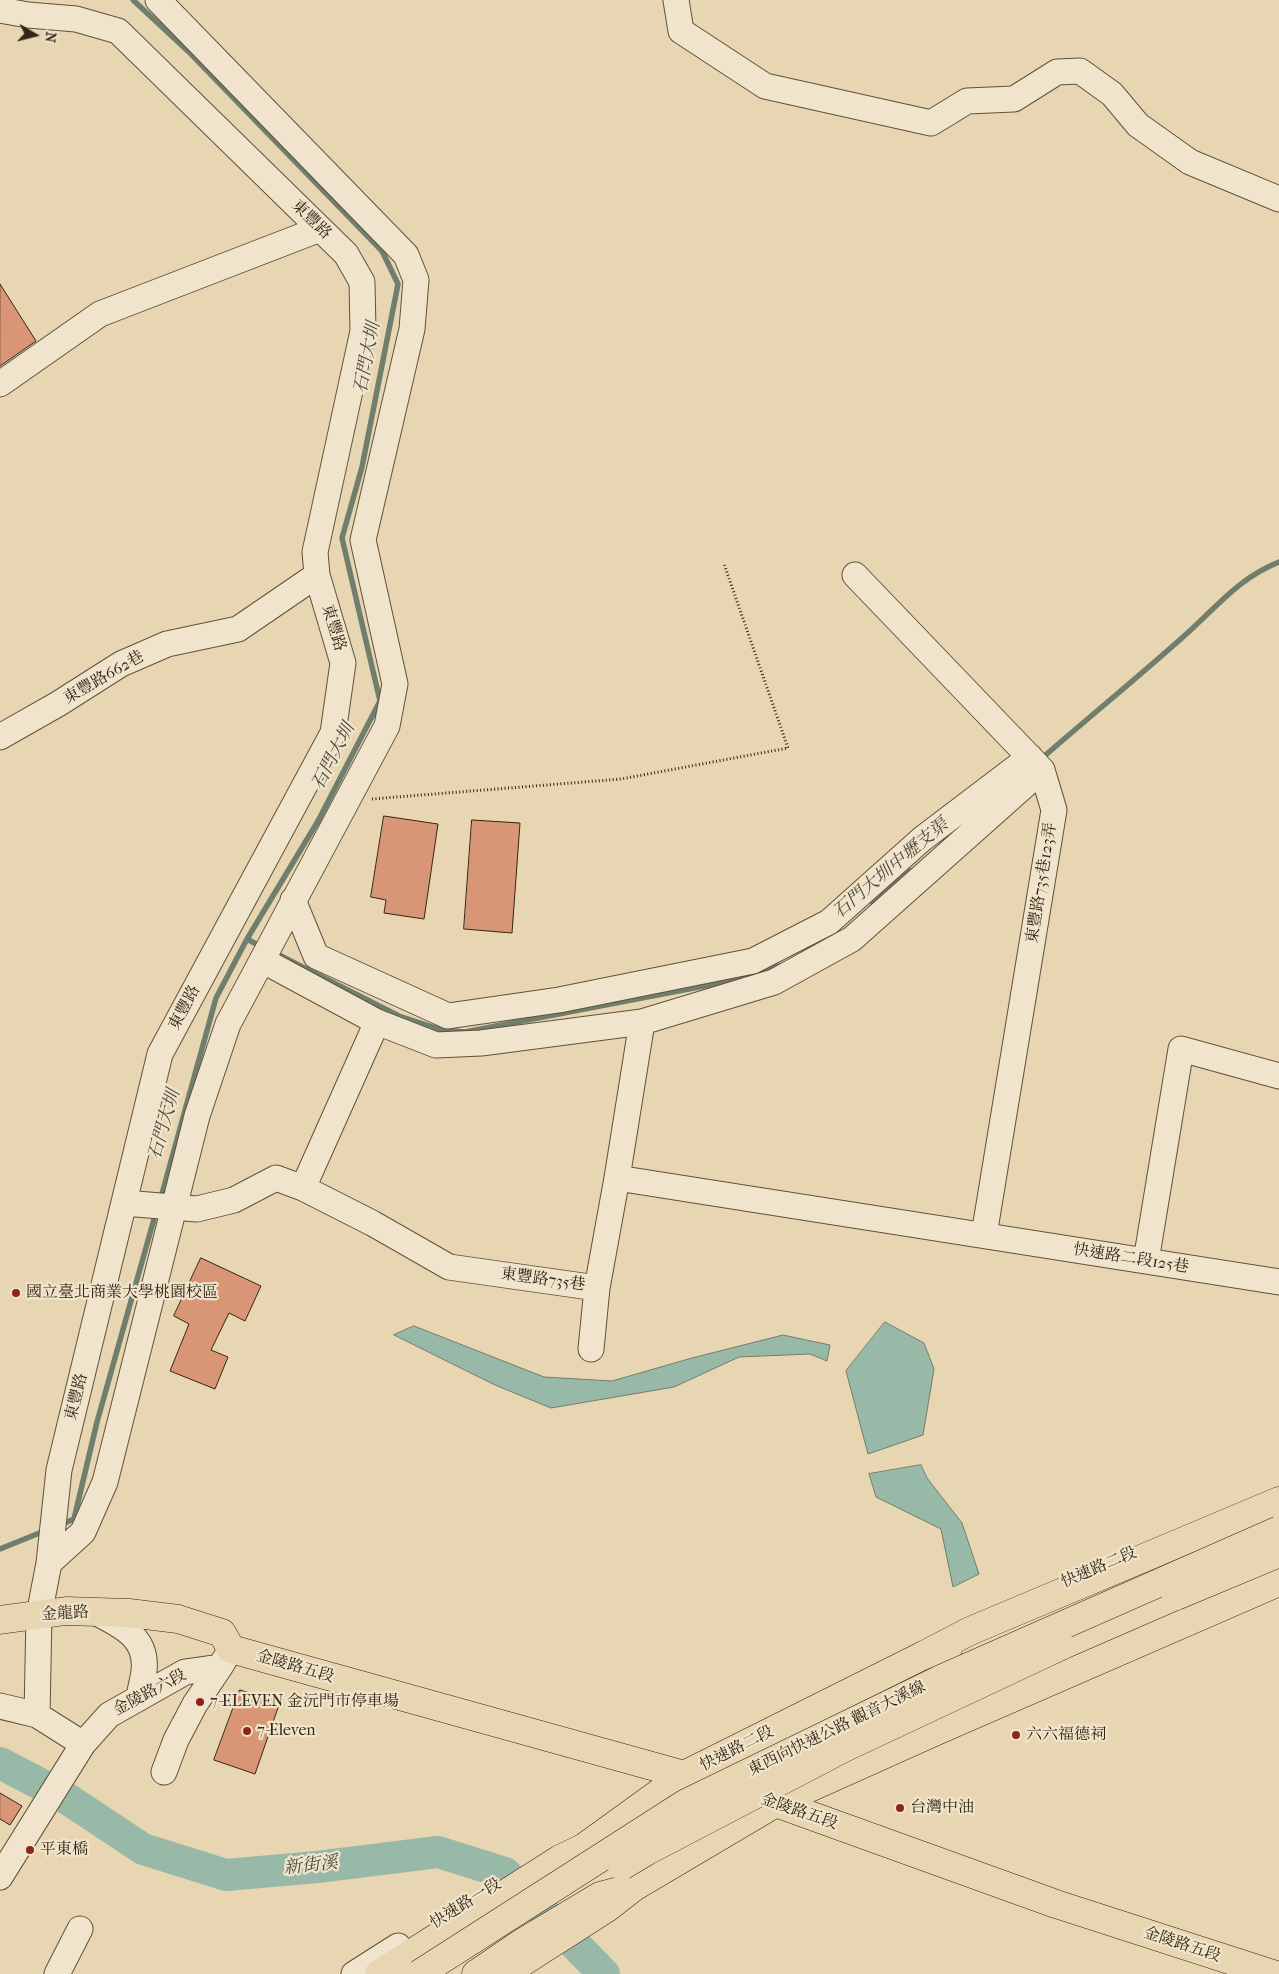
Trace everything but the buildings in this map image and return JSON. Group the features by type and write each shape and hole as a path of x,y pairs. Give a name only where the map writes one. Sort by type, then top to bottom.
{"main road":[{"path":"924,1655 970,1631 1279,1500"},
{"name":"快速路二段","path":"684,1775 924,1655 964,1646 1279,1510"},
{"name":"東西向快速公路 觀音大溪線","path":"419,1974 686,1803 943,1678 1279,1530"},
{"name":"東西向快速公路 觀音大溪線","path":"446,1974 647,1851 844,1748 1106,1625 1279,1553"},
{"path":"932,1733 994,1692 1279,1570"},
{"path":"504,1974 607,1908 634,1886 776,1803 1279,1582"},
{"name":"金龍路","path":"0,1620 66,1611 129,1613 178,1619 222,1632 225,1658"},
{"name":"金陵路五段","path":"225,1658 721,1786 776,1803 1056,1904 1274,1974"},
{"path":"389,1971 502,1895 566,1856 684,1775"},
{"path":"476,1974 520,1944 552,1942"}],"street":[{"path":"37,1716 39,1615 49,1556 83,1532 105,1482 163,1207 197,1116 228,1024 387,726 394,684 362,540 412,329 416,280 406,256 158,0"},
{"path":"676,0 681,31 765,86 931,123 968,102 1014,99 1057,72 1080,71 1112,94 1138,126 1190,162 1279,199"},
{"name":"東豐路","path":"0,10 28,15 76,19 118,31 346,254 362,282 363,331 315,552 317,575 344,663 333,733 160,1054 59,1470 49,1556"},
{"path":"0,384 100,314 320,229"},
{"name":"東豐路662巷","path":"0,737 129,660 167,644 238,630 317,575"},
{"name":"東豐路735巷123弄","path":"855,575 1036,764 1054,810 984,1235"},
{"path":"293,900 316,956 448,1016 559,1000 753,961 829,922 922,840 1036,764"},
{"path":"262,960 377,1022 436,1045 481,1043 642,1022 774,982 852,939 1036,764"},
{"path":"304,1188 377,1022"},
{"name":"東豐路735巷","path":"124,1203 197,1209 234,1200 276,1178 304,1188 372,1222 450,1267 597,1288 642,1022"},
{"path":"1146,1261 1181,1049 1279,1076"},
{"path":"617,1178 984,1235"},
{"name":"快速路二段125巷","path":"984,1235 1279,1282"},
{"path":"590,1349 597,1288"},
{"name":"快速路二段","path":"924,1655 980,1619 1279,1491"},
{"path":"932,1733 997,1716 1279,1591"},
{"path":"95,1612 129,1630 142,1650 145,1670 138,1698"},
{"path":"164,1772 176,1740 194,1704 225,1658"},
{"name":"金陵路六段","path":"0,1877 83,1744 109,1715 185,1672 225,1658"},
{"path":"0,1706 37,1716 83,1744"},
{"name":"快速路一段","path":"354,1974 502,1895"},
{"path":"57,1974 80,1929"},
{"path":"525,1974 552,1942"}],"path":[{"path":"346,801 621,779 788,748 724,564"}],"shaded area":[{"path":"885,1322 924,1343 934,1369 923,1435 868,1454 846,1371"},
{"path":"414,1326 544,1377 612,1381 783,1335 830,1345 827,1361 810,1354 739,1357 674,1387 551,1408 495,1385 394,1335"},
{"path":"921,1465 927,1478 962,1523 979,1574 953,1587 941,1529 876,1497 869,1474"}],"waterway":[{"name":"石門大圳","path":"133,0 190,53 382,251 398,284 362,467 342,538 380,701 318,821 247,939 216,998 160,1201"},
{"name":"石門大圳中壢支渠","path":"1041,759 1166,652 1239,585 1279,562"},
{"name":"石門大圳中壢支渠","path":"873,904 910,871"},
{"name":"石門大圳中壢支渠","path":"247,939 258,945"},
{"name":"石門大圳中壢支渠","path":"277,954 399,1016 442,1030 465,1032 725,982 780,966"},
{"name":"石門大圳","path":"60,1525 74,1519 97,1422 156,1212"},
{"name":"石門大圳","path":"0,1549 47,1530"},
{"name":"新街溪","path":"0,1763 63,1796 143,1849 226,1875 317,1867 438,1852 505,1873 604,1974"}],"place":[{"name":"國立臺北商業大學桃園校區","path":"16,1293"},
{"name":"7-ELEVEN 金沅門市停車場","path":"200,1702"},
{"name":"7-Eleven","path":"247,1731"},
{"name":"六六福德祠","path":"1016,1735"},
{"name":"台灣中油","path":"900,1808"},
{"name":"平東橋","path":"30,1850"}]}
